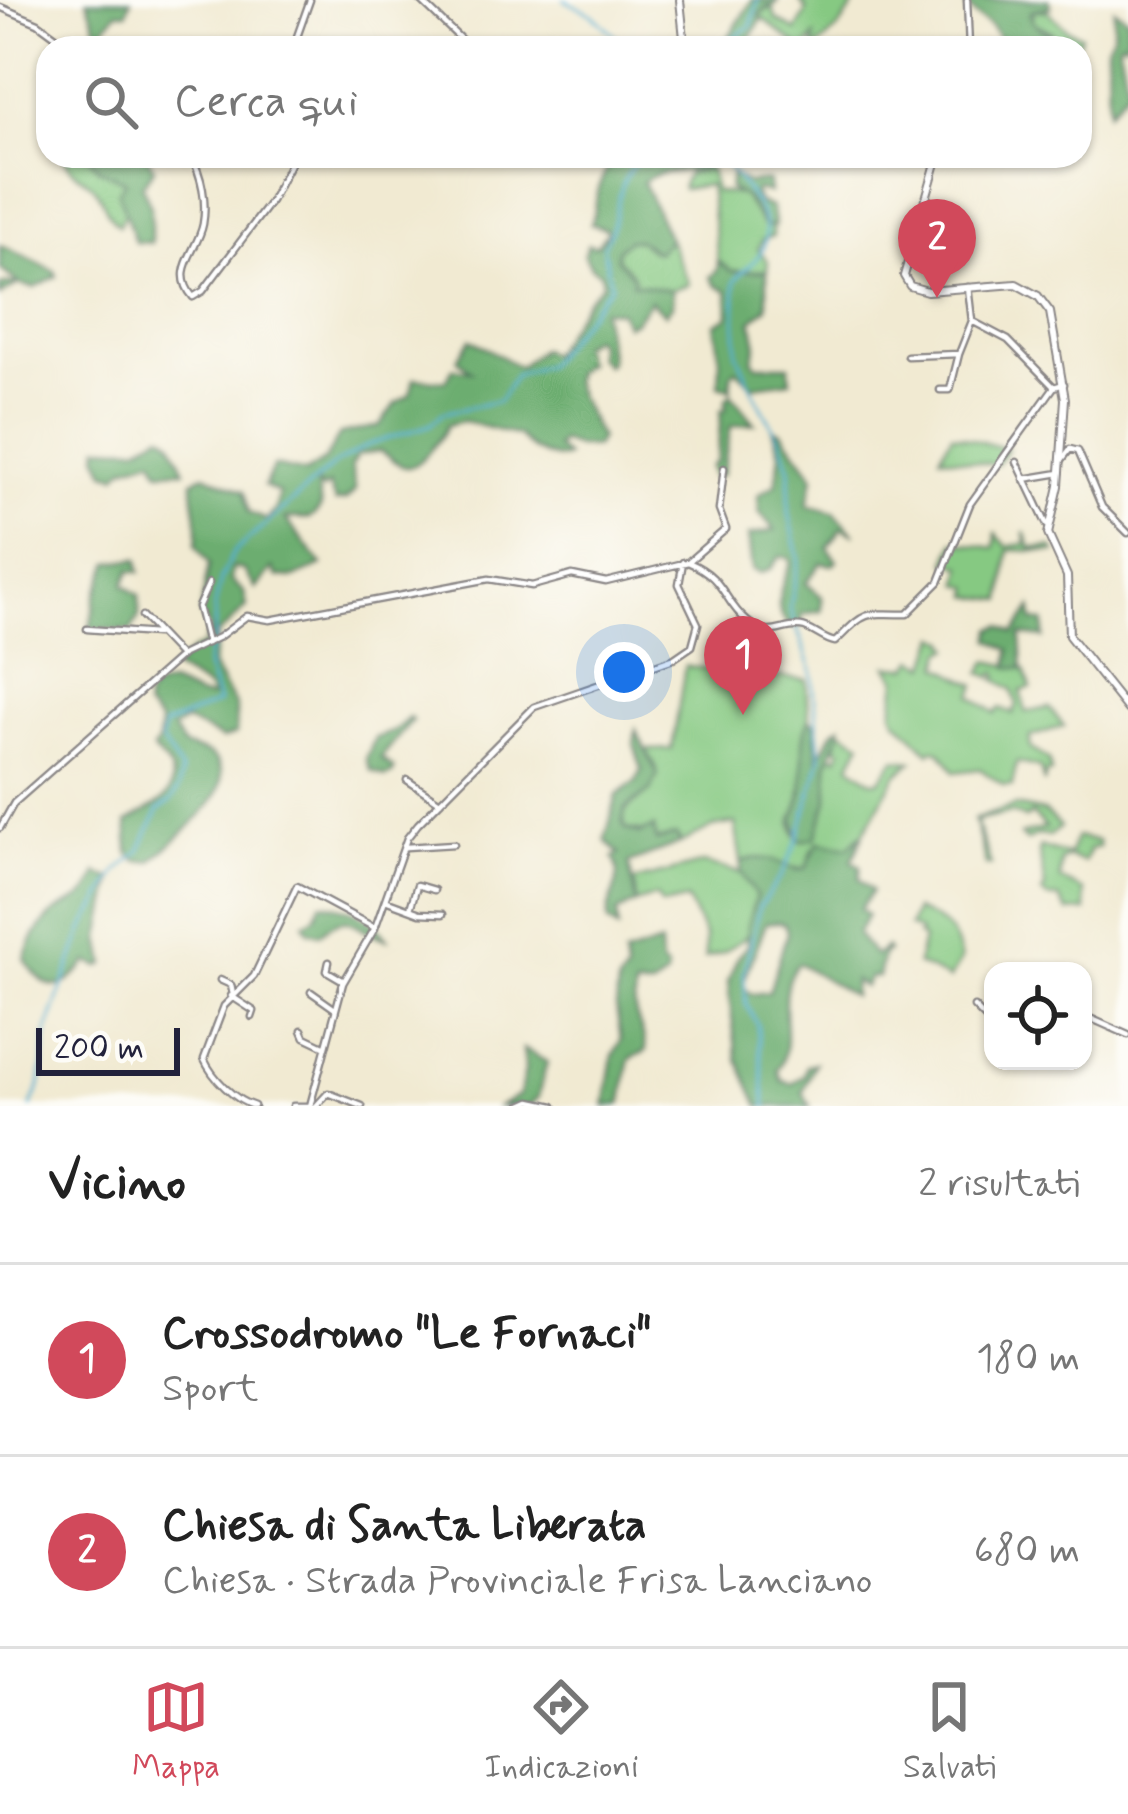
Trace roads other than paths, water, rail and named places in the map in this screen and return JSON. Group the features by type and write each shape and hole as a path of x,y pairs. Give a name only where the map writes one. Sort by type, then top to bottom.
{"street":[{"path":"297,36 310,0"},
{"path":"420,0 458,36"},
{"path":"680,0 684,36"},
{"path":"967,0 968,36"},
{"path":"0,7 56,36"},
{"path":"197,168 203,208 198,239 184,268 185,287 193,297 203,291 271,201 288,168"},
{"path":"935,168 904,276 910,286 920,290 1016,284 1038,296 1053,323 1064,384 1060,473 1047,525"},
{"path":"940,390 950,390 972,321 968,287"},
{"path":"972,321 1008,340 1054,387"},
{"path":"907,356 959,354"},
{"path":"686,562 718,580 744,619 760,629 797,628 835,642 851,621 882,612 907,614 939,583 970,504 1054,387 1064,384"},
{"path":"1061,461 1070,449 1078,451 1102,507 1128,533"},
{"path":"1017,462 1067,577 1069,636 1128,710"},
{"path":"0,828 14,803 180,657 247,616 270,620 489,579 532,586 572,574 606,582 686,562 726,529 719,510 724,468"},
{"path":"1023,480 1060,473"},
{"path":"312,1106 344,981 375,928 404,847 418,824 534,707 687,652 697,637 698,624 679,584 686,562"},
{"path":"208,642 198,607 209,583"},
{"path":"142,616 180,657"},
{"path":"87,629 156,634"},
{"path":"407,780 440,802"},
{"path":"404,847 454,844"},
{"path":"410,910 417,885 434,890"},
{"path":"254,1106 246,1105 204,1059 232,995 261,965 297,886 375,928"},
{"path":"385,900 410,910 442,914"},
{"path":"329,962 327,971 344,981"},
{"path":"220,980 231,985 232,995 254,1011 252,1017"},
{"path":"311,992 335,1009"},
{"path":"974,1007 984,1017"},
{"path":"1092,1019 1128,1035"},
{"path":"302,1030 324,1046"},
{"path":"293,1106 312,1106 328,1093 362,1106"},
{"path":"520,1106 531,1102 554,1106"}],"waterway":[{"path":"565,0 593,15 615,36"},
{"path":"736,36 751,26 758,0"},
{"path":"31,1106 40,1087 48,1028 83,930 117,872 140,851 158,811 179,788 181,771 161,741 164,726 218,703 207,666 214,644 215,605 233,553 335,464 368,445 430,425 443,413 499,401 515,375 546,365 611,285 603,246 632,168"},
{"path":"729,168 757,205 766,228 761,252 735,281 737,353 781,441 790,470 789,512 799,559 790,608 812,671 821,758 798,839 782,875 759,907 744,974 746,1004 757,1024 766,1106"}],"place":[{"name":"Chiesa di Santa Liberata","path":"937,298"},
{"name":"Crossodromo \"Le Fornaci\"","path":"743,715"}]}
